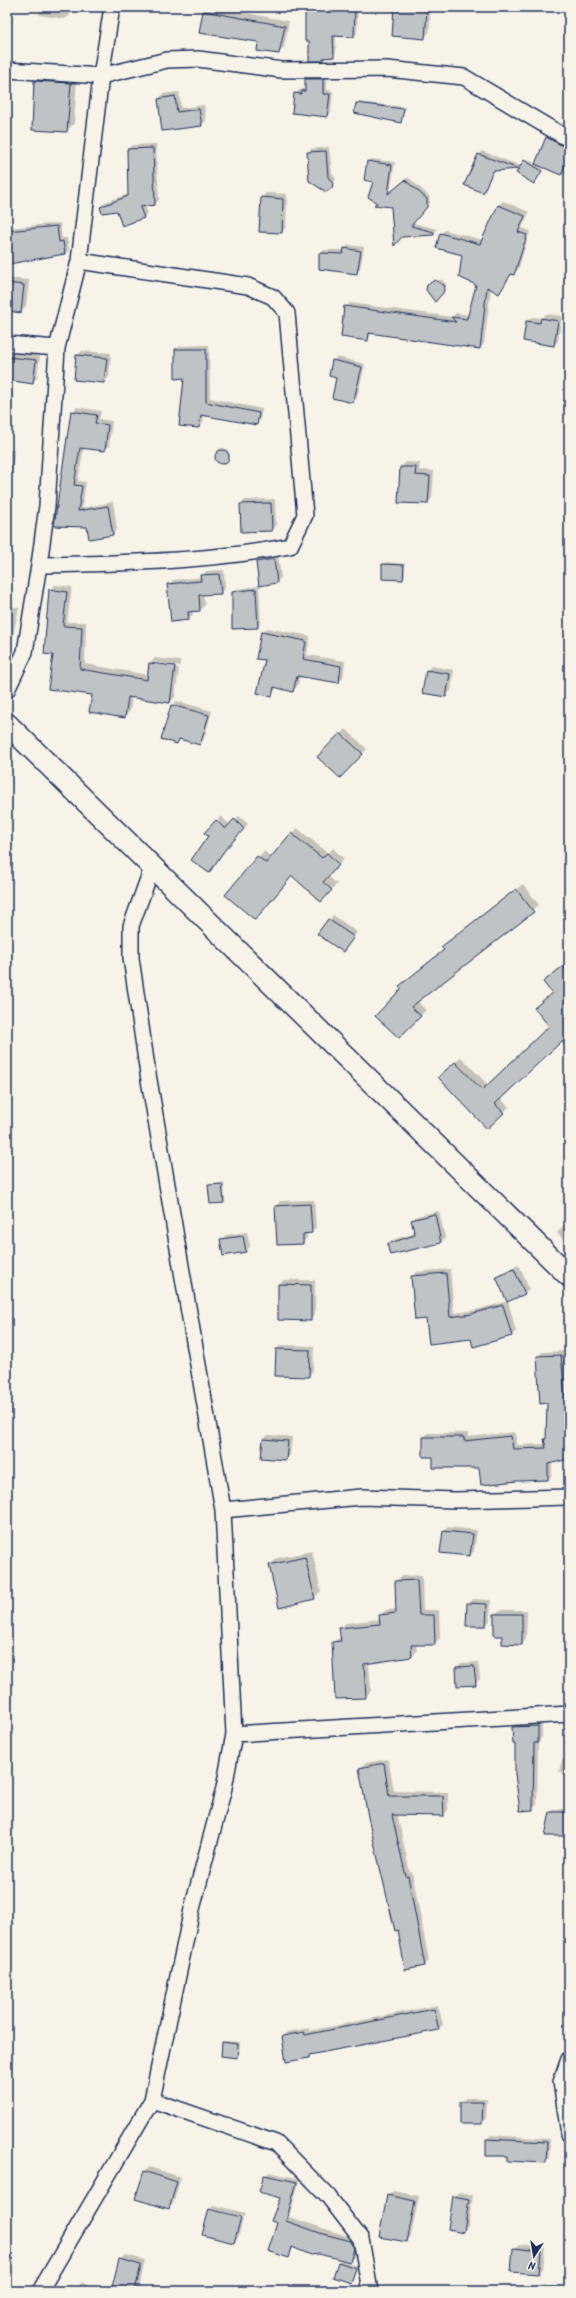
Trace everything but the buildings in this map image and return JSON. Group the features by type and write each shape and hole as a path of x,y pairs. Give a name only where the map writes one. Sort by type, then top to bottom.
{"main road":[{"path":"7,724 569,1276"}],"street":[{"path":"7,690 25,652 39,565 47,506 57,348 79,261 101,76 112,7"},
{"path":"7,70 101,76 167,60 198,59 282,70 387,69 464,77 565,137"},
{"path":"39,565 180,561 249,554 290,546 305,515 287,313 273,297 248,286 79,261"},
{"path":"7,344 57,348"},
{"path":"40,2291 152,2100 192,1909 224,1788 234,1734 223,1510 148,1074 131,958 131,926 152,868"},
{"path":"223,1510 361,1497 455,1500 569,1497"},
{"path":"234,1734 569,1714"},
{"path":"569,2059 561,2082 569,2134"},
{"path":"152,2100 276,2142 328,2196 360,2239 370,2291"}]}
